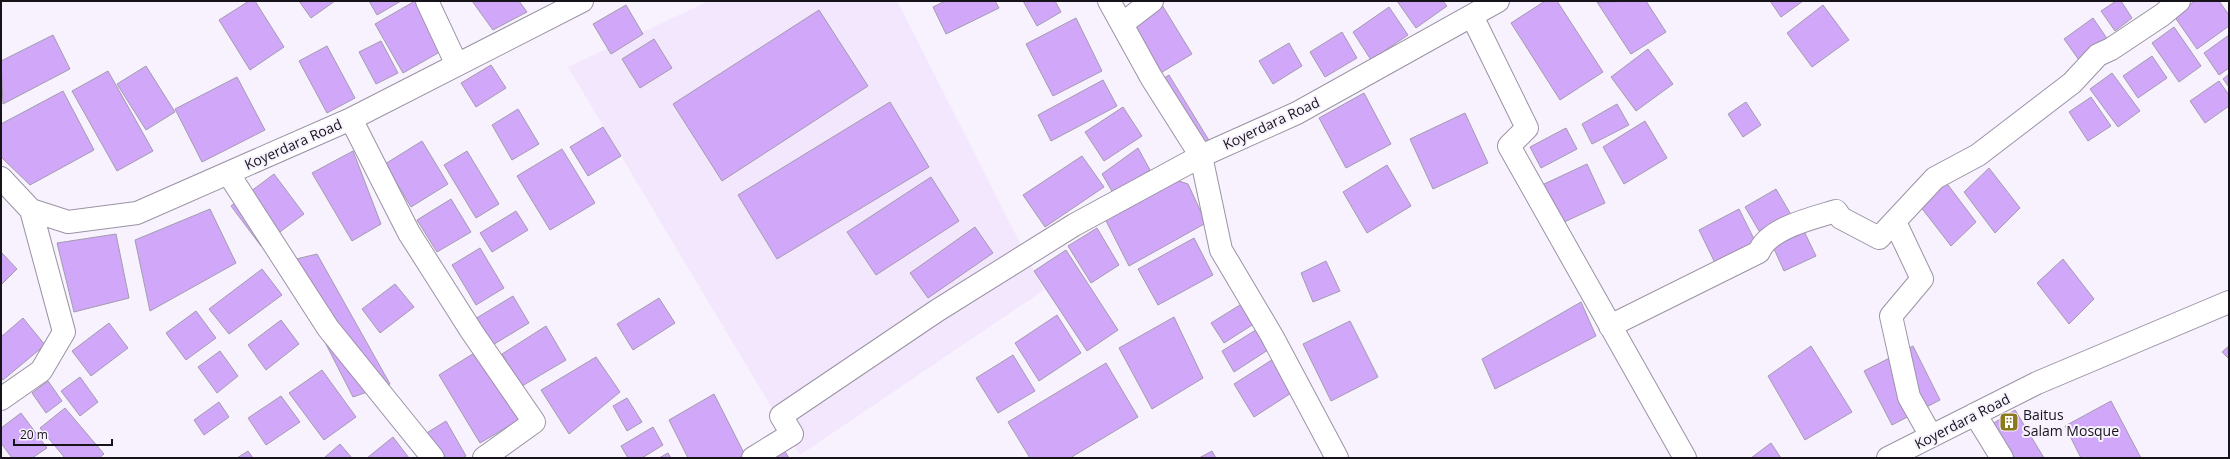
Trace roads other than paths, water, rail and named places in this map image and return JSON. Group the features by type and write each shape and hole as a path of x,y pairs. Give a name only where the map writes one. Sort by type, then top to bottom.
{"street":[{"path":"427,1 457,65"},
{"name":"Koyerdara Road","path":"1,178 31,210 68,222 136,213 351,119 582,1"},
{"path":"1108,1 1151,77 1201,156 1221,250 1272,336 1337,458"},
{"path":"1122,24 1152,1"},
{"name":"Koyerdara Road","path":"753,458 792,434 781,416 932,314 1074,225 1201,156 1297,113 1498,1"},
{"path":"1610,326 1759,252 1763,242 1798,222 1836,211 1841,218 1879,238 1935,178 1978,155 2072,83 2098,56 2162,15 2179,1"},
{"path":"1472,16 1527,128 1508,146 1685,458"},
{"path":"351,119 409,233 472,332 534,422 484,458"},
{"path":"228,173 328,328 433,458"},
{"path":"1,400 41,371 64,332 31,210"},
{"path":"1895,222 1922,279 1891,316 1909,397 1931,436"},
{"name":"Koyerdara Road","path":"1888,458 2037,383 2229,302"},
{"path":"1975,414 2002,458"}],"place":[{"name":"Baitus Salam Mosque","path":"2009,422"}]}
